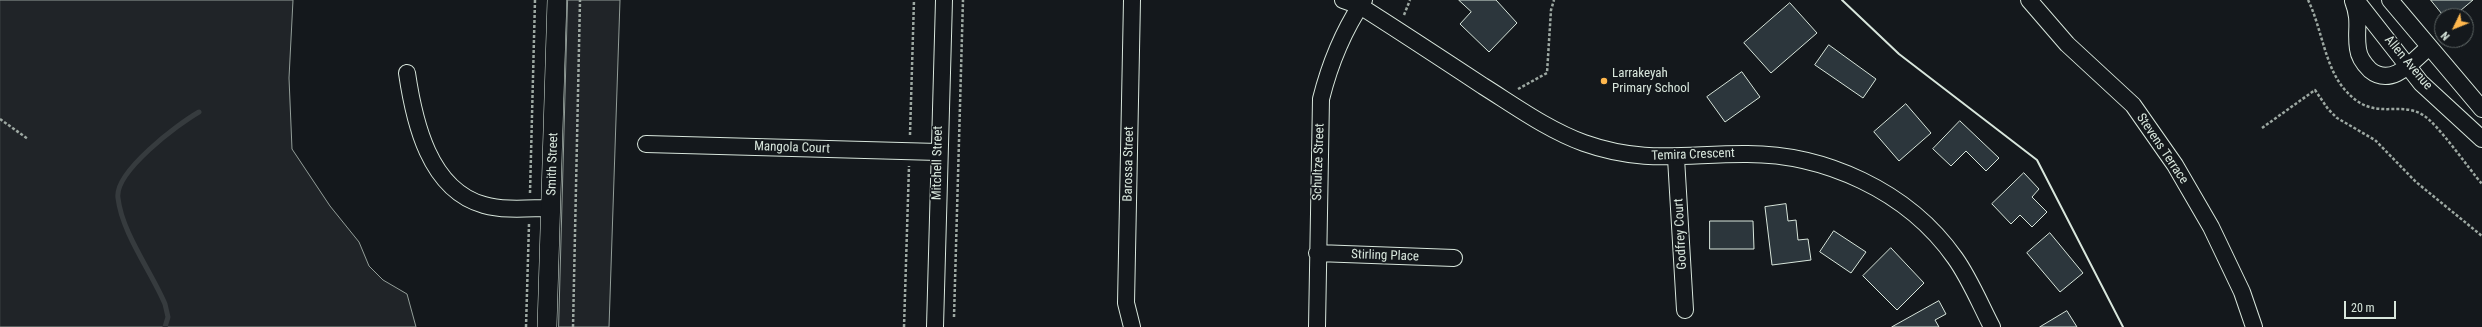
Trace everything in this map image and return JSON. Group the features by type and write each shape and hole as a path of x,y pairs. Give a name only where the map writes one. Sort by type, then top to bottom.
{"street":[{"name":"Smith Street","path":"547,327 557,0"},
{"name":"Mitchell Street","path":"935,327 938,152 944,0"},
{"name":"Barossa Street","path":"1132,0 1126,303 1132,327"},
{"name":"Temira Crescent","path":"1343,0 1362,3 1508,102 1556,130 1583,142 1635,156 1676,158 1753,154 1813,161 1858,177 1898,202 1933,233 1954,257 1992,327"},
{"name":"Stevens Terrace","path":"2029,0 2067,44 2133,105 2175,165 2211,227 2242,292 2254,327"},
{"path":"2353,0 2359,22 2358,48 2361,59 2367,67 2383,76 2398,73 2429,47"},
{"name":"Allen Avenue","path":"2356,0 2421,83 2482,138"},
{"name":"Allen Avenue","path":"2390,0 2482,109"},
{"name":"Schultze Street","path":"1317,327 1317,253 1321,99 1329,68 1339,41 1362,3"},
{"path":"407,72 415,122 434,162 452,187 473,202 485,206 551,208"},
{"name":"Mangola Court","path":"646,144 938,152"},
{"name":"Godfrey Court","path":"1676,158 1685,310"},
{"name":"Stirling Place","path":"1317,253 1454,258"}],"path":[{"path":"529,199 535,0"},
{"path":"573,327 580,0"},
{"path":"954,319 963,0"},
{"path":"1508,102 1519,88 1547,73 1551,10 1554,0"},
{"path":"2308,0 2331,66 2338,82 2346,92 2357,101 2371,108 2411,111 2423,115 2482,184"},
{"path":"2262,128 2315,90 2328,110 2337,118 2375,140 2416,182 2482,236"},
{"path":"0,119 28,139"},
{"path":"526,327 529,215"}],"shaded area":[{"path":"0,0 293,0 289,78 292,149 330,206 359,242 369,266 383,280 407,294 416,327 0,327"},
{"path":"568,0 620,0 609,327 559,327"}],"building":[{"path":"1459,0 1496,0 1517,23 1489,52 1460,24 1471,12"},
{"path":"2431,0 2473,0 2464,8 2438,8"},
{"path":"1790,3 1817,33 1771,73 1744,43"},
{"path":"1829,45 1876,79 1863,98 1815,65"},
{"path":"1742,72 1760,97 1725,122 1707,97"},
{"path":"1906,104 1931,133 1899,161 1874,132"},
{"path":"1960,121 1999,158 1986,171 1966,151 1951,166 1933,149"},
{"path":"2024,173 2039,189 2032,197 2047,212 2032,227 2020,215 2011,224 1992,204"},
{"path":"1786,204 1788,221 1796,220 1798,240 1808,239 1811,260 1772,265 1765,207"},
{"path":"1710,221 1753,221 1754,249 1710,249"},
{"path":"1834,231 1866,252 1851,273 1820,252"},
{"path":"2050,233 2083,273 2060,292 2027,253"},
{"path":"1891,248 1924,283 1897,310 1863,276"},
{"path":"1939,301 1946,314 1935,320 1939,327 1892,327"},
{"path":"2067,311 2077,327 2040,327"}],"waterway":[{"path":"165,327 168,317 165,304 125,225 118,198 119,187 126,175 149,150 177,127 199,112"}],"wall":[{"path":"1842,0 1899,54 2037,160 2123,327"}],"place":[{"name":"Larrakeyah Primary School","path":"1604,81"}]}
